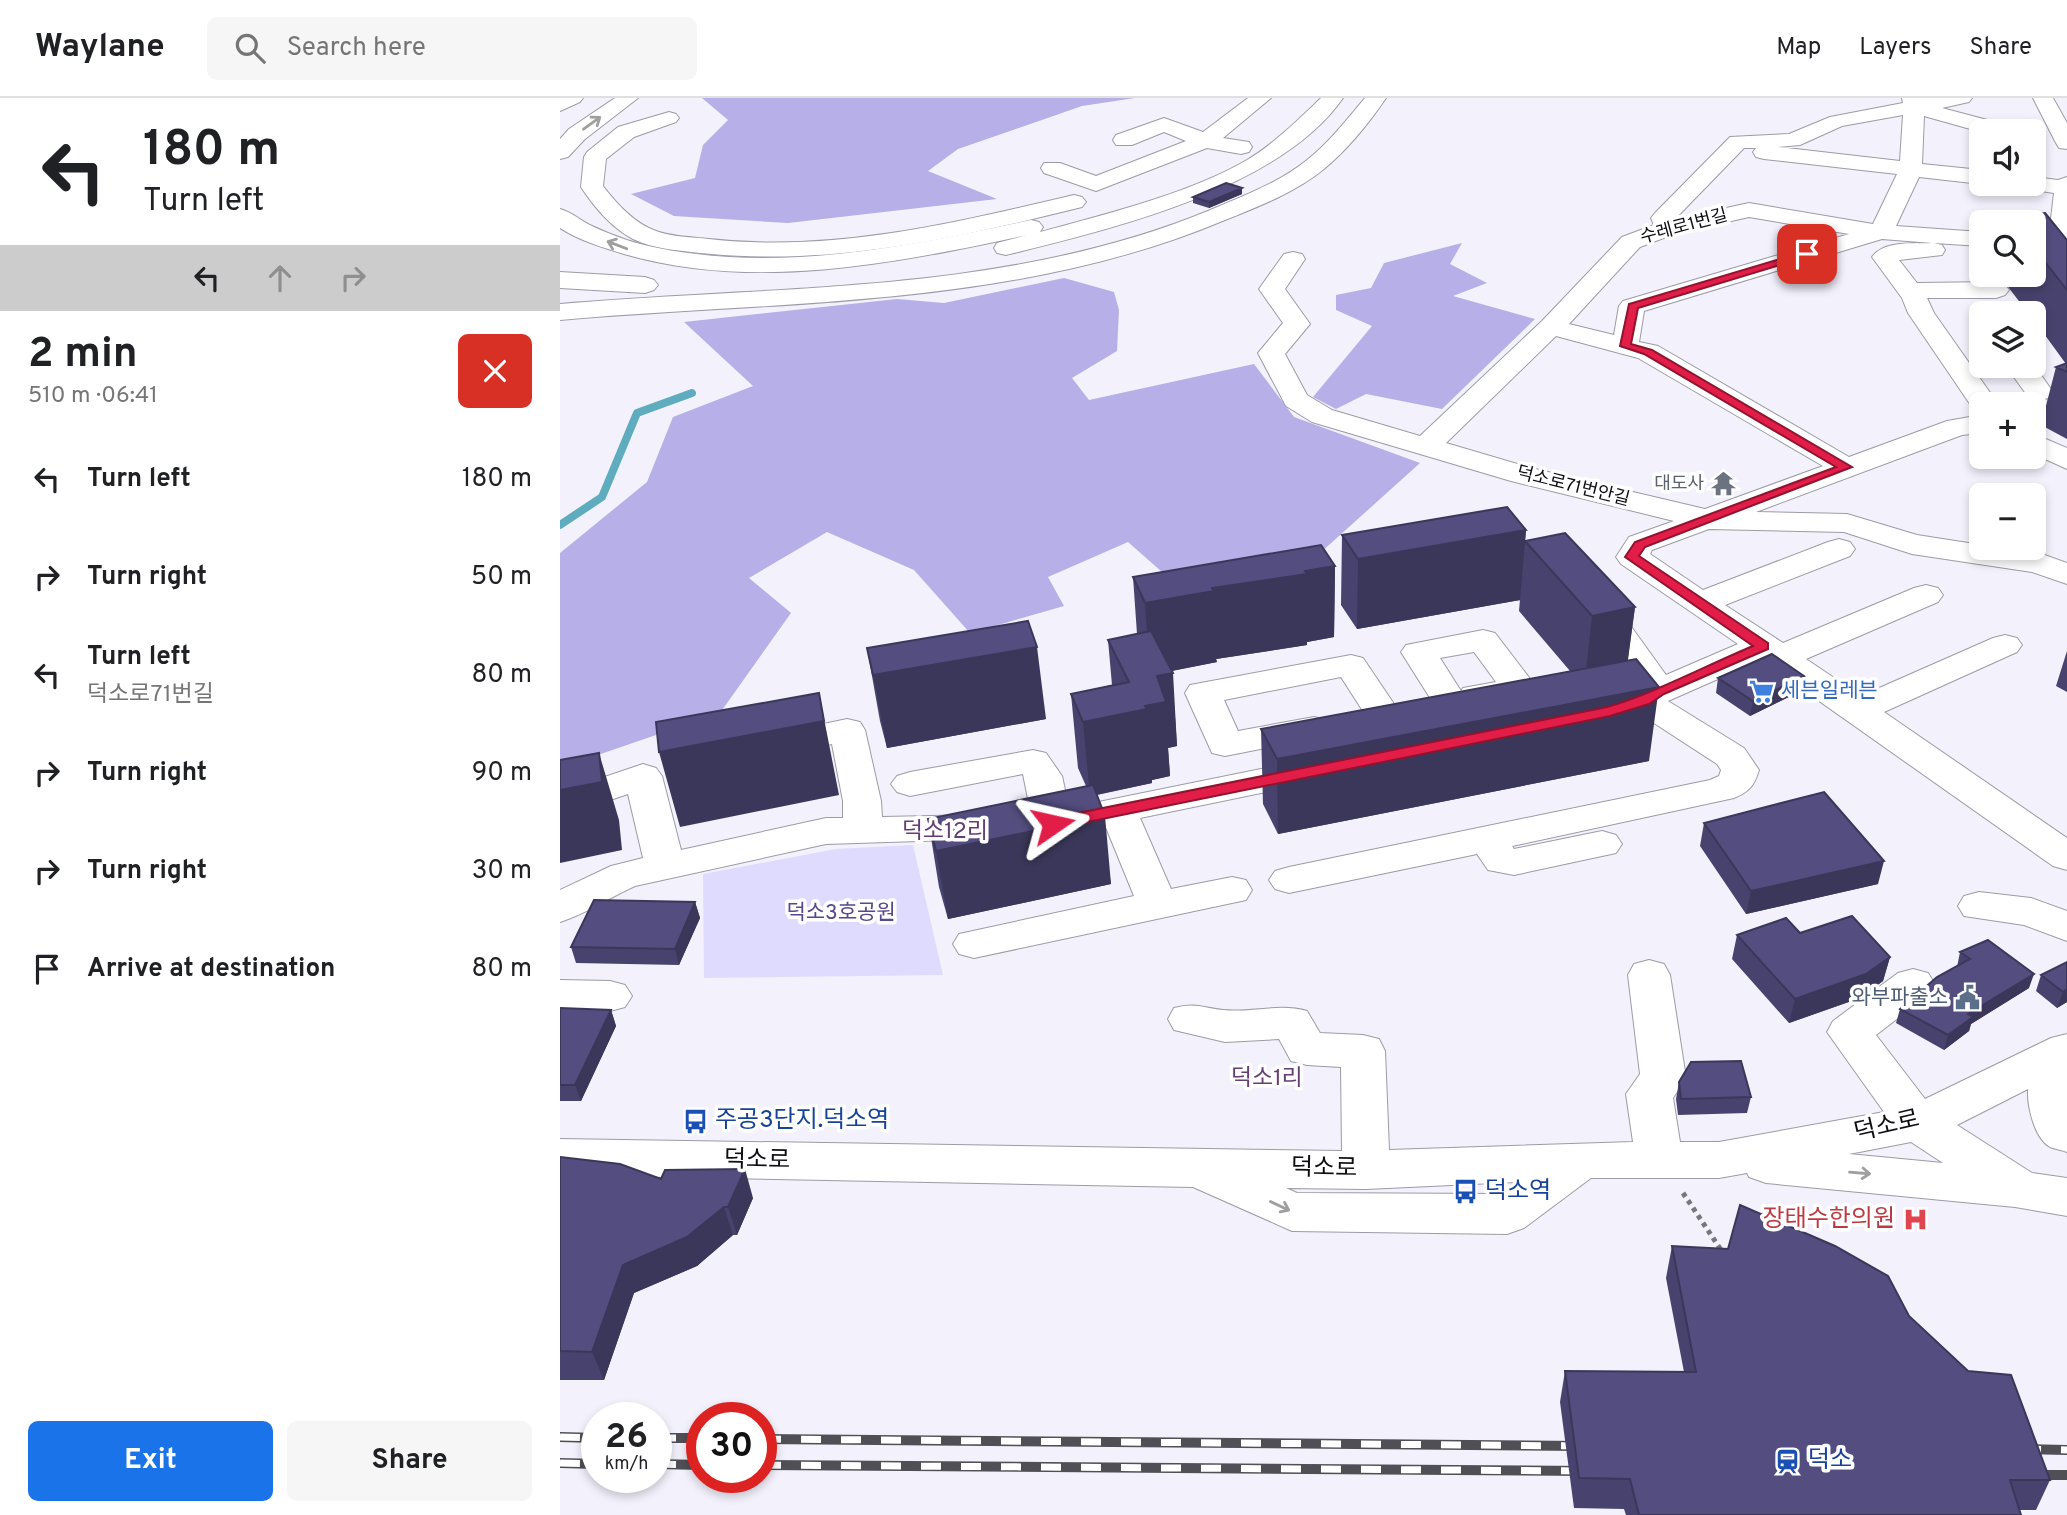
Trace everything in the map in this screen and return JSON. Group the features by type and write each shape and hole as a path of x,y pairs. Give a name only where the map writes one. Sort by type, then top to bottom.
{"main road":[{"path":"560,105 573,98"},
{"path":"560,152 578,134 628,98"},
{"path":"669,118 626,132 595,157 592,187 601,199 641,234 705,247 759,250 837,246 1080,207 1096,184 1205,141 1239,112 1261,98"},
{"path":"560,216 596,237 630,250 710,263 818,262 891,254 983,238 1080,207 1168,185 1241,147 1310,98"},
{"path":"560,280 620,285 773,283 875,272 979,255 1122,217 1200,189 1254,165 1293,136 1333,98"},
{"path":"560,292 689,297 804,290 865,284 983,265 1083,242 1220,199 1258,181 1287,162 1368,98"},
{"path":"560,312 800,298 955,281 1057,263 1149,241 1240,205 1309,170 1354,125 1376,98"},
{"path":"1667,228 1663,218 1738,142 1792,140 1837,121 1913,102 1962,98"},
{"path":"2042,98 2067,143"},
{"path":"1913,102 1969,120"},
{"path":"1625,346 1633,306 1881,232 1910,169 1913,102"},
{"path":"1172,127 1197,124 1239,112"},
{"path":"1124,140 1164,124 1205,141 1241,147"},
{"path":"2046,143 2067,149"},
{"path":"1732,149 1969,176"},
{"path":"1160,157 1202,169"},
{"path":"1052,168 1096,184"},
{"path":"2046,185 2067,187 2064,245 2046,243"},
{"name":"수레로1번길","path":"1426,446 1551,327 1631,242 1667,228 1749,210 1881,232 1969,238"},
{"path":"1969,250 1889,253 1884,257 1975,392"},
{"name":"덕소로71번안길","path":"1293,260 1272,289 1297,324 1272,354 1296,401 1322,416 1522,475 1710,520 1847,523 1912,544 2039,563 2067,574"},
{"path":"1915,301 1996,300"},
{"path":"1551,327 1648,352 1846,467"},
{"path":"1948,354 1969,354"},
{"path":"2029,378 2039,392"},
{"path":"1969,426 1957,427 1640,544 1632,557 2063,850"},
{"path":"2046,446 2067,449"},
{"path":"2046,449 2067,460"},
{"path":"1699,603 1839,549"},
{"path":"1289,880 1721,790 1736,783 1740,769 1731,756 1651,696 1581,581"},
{"path":"1583,716 1651,696 1926,595"},
{"path":"1858,710 2005,645"},
{"path":"560,908 593,888 625,875 826,831 1053,824 1420,749 1383,714 1450,701"},
{"path":"738,753 847,730 862,801 863,828"},
{"path":"910,784 1033,761 1043,776 1053,824"},
{"path":"560,804 643,776 666,865"},
{"path":"1118,811 1158,905"},
{"path":"1486,839 1502,861 1514,862 1601,844"},
{"path":"974,944 1232,890"},
{"path":"1979,906 2031,912 2067,927"},
{"path":"1649,975 1663,1078 1649,1094 1686,1167 2021,1190 2067,1197"},
{"path":"1913,984 1849,1032 1918,1123 2021,1190"},
{"path":"560,995 610,996"},
{"path":"1190,1019 1224,1026 1291,1022 1307,1049 1363,1051 1366,1170"},
{"name":"덕소로","path":"560,1157 1366,1170 1582,1160 1686,1167 1918,1123 2067,1051"},
{"path":"2067,1056 2050,1091 2059,1128 2067,1134"},
{"path":"1195,1168 1292,1212 1507,1214 1582,1160"}],"path":[{"path":"1686,1167 1684,1197 1727,1257"}],"green space":[{"name":"덕소3호공원","path":"913,845 943,975 704,978 703,874 836,849"}],"shaded area":[{"path":"702,98 1135,98 1082,106 958,149 928,171 997,199 788,223 674,216 631,194 695,178 703,145 728,120"},
{"path":"1462,243 1450,264 1487,283 1453,296 1535,319 1442,409 1366,394 1336,409 1313,397 1372,326 1336,310 1336,295 1371,288 1384,263"},
{"path":"1064,278 1114,292 1119,310 1117,351 1072,378 1089,400 1254,364 1294,417 1420,463 1319,554 1170,579 1128,542 1048,577 1064,606 970,633 914,570 827,532 749,578 791,613 720,713 560,768 560,553 647,482 673,417 753,386 684,322 897,299 944,303"}],"building":[{"path":"1226,183 1242,188 1209,202 1193,197"},
{"path":"2046,214 2067,240 2067,290 2046,263"},
{"path":"2067,363 2067,372 2056,367"},
{"path":"1507,507 1526,530 1358,559 1342,535"},
{"path":"1565,533 1635,607 1592,616 1525,541"},
{"path":"1321,545 1335,566 1305,571 1307,574 1212,588 1214,591 1145,603 1133,577"},
{"path":"1028,621 1037,647 873,675 867,648"},
{"path":"1151,631 1173,673 1157,676 1166,702 1145,706 1147,709 1083,722 1071,694 1129,682 1108,640"},
{"path":"1772,654 1804,676 1753,701 1718,678"},
{"path":"1636,659 1659,687 1277,759 1261,729"},
{"path":"819,693 824,721 659,752 656,722"},
{"path":"599,753 602,782 560,790 560,760"},
{"path":"1093,785 1105,816 936,851 928,819"},
{"path":"1824,792 1884,861 1751,891 1704,823"},
{"path":"594,900 695,902 675,949 571,947"},
{"path":"1852,916 1890,957 1866,974 1795,999 1737,935 1786,918 1800,933"},
{"path":"1988,940 2034,974 1968,1014 1973,1017 1948,1035 1900,1009 1937,977 1970,959 1960,952"},
{"path":"2067,962 2067,989 2063,992 2041,975"},
{"path":"560,1008 611,1010 575,1085 560,1085"},
{"path":"1741,1061 1751,1097 1681,1099 1679,1082 1691,1062"},
{"path":"560,1157 620,1164 661,1179 665,1170 745,1169 728,1207 724,1207 687,1237 623,1265 592,1352 560,1351"},
{"path":"1740,1205 1835,1246 1888,1276 1909,1316 1968,1371 2011,1375 2050,1480 2010,1480 2021,1515 1639,1515 1630,1479 1579,1478 1565,1371 1696,1372 1672,1246 1728,1249"}],"waterway":[{"path":"560,525 602,497 637,413 692,393"}],"railway":[{"path":"560,1437 581,1438"},
{"path":"672,1438 686,1438"},
{"path":"777,1439 1584,1446"},
{"path":"2021,1449 2067,1450"},
{"path":"560,1463 581,1464"},
{"path":"672,1464 686,1465"},
{"path":"777,1465 1587,1471"},
{"path":"2028,1475 2067,1475"}],"place":[{"name":"대도사","path":"1724,484"},
{"name":"세븐일레븐","path":"1761,691"},
{"name":"와부파출소","path":"1968,998"},
{"name":"주공3단지.덕소역","path":"695,1121"},
{"name":"덕소역","path":"1465,1192"},
{"name":"장태수한의원","path":"1915,1220"},
{"name":"덕소","path":"1788,1461"}],"district":[{"name":"덕소12리","path":"945,832"},
{"name":"덕소1리","path":"1267,1079"}],"route":[{"path":"1053,824 1610,711 1644,701 1659,691 1763,646 1632,557 1640,544 1846,467 1648,352 1625,346 1633,306 1807,254"}]}
